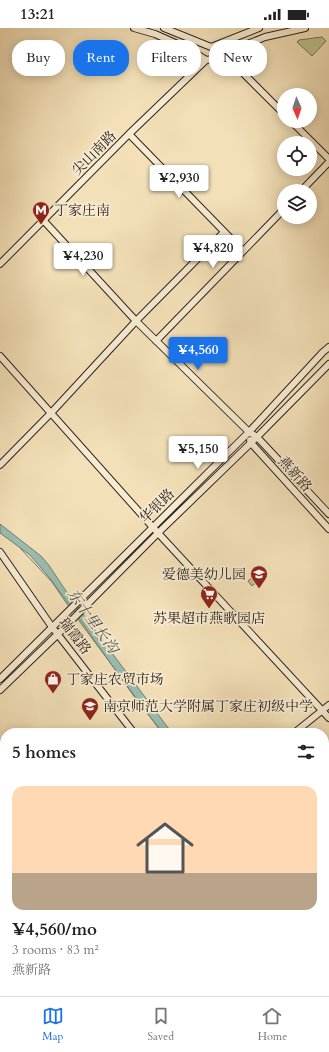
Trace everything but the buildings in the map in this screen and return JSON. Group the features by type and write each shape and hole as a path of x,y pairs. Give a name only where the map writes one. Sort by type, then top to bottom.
{"street":[{"path":"134,28 155,34 191,50 206,60 209,60"},
{"path":"164,28 211,47 259,28"},
{"path":"258,40 305,28"},
{"name":"尖山南路","path":"0,264 129,134 206,60"},
{"path":"246,76 277,107"},
{"path":"298,128 329,159"},
{"path":"129,134 243,251"},
{"path":"308,184 329,162"},
{"path":"156,341 277,216"},
{"name":"燕新路","path":"44,221 136,322 248,432 257,437 329,514"},
{"path":"0,465 224,232"},
{"name":"华银路","path":"0,679 248,432 329,347"},
{"path":"0,356 153,527 329,718"},
{"name":"华银路","path":"0,690 81,611 158,532 251,443 329,364"},
{"name":"燕新路","path":"248,432 251,443 329,529"},
{"name":"瑞霞路","path":"0,552 52,627 130,728"},
{"path":"300,728 329,705"}],"green space":[{"path":"322,37 326,41 312,56 297,42 299,40"},
{"path":"256,574 260,579 252,586 248,581"}],"water":[{"path":"0,524 41,556 48,564 68,594 168,728 159,728 138,702 73,610 48,576 30,555 0,533"}],"waterway":[{"name":"东十里长沟","path":"20,548 52,582 69,607"},
{"name":"东十里长沟","path":"77,618 158,728"}],"place":[{"name":"丁家庄南","path":"41,225"},
{"name":"爱德美幼儿园","path":"259,589"},
{"name":"苏果超市燕歌园店","path":"209,609"},
{"name":"丁家庄农贸市场","path":"53,694"},
{"name":"南京师范大学附属丁家庄初级中学","path":"90,721"}]}
